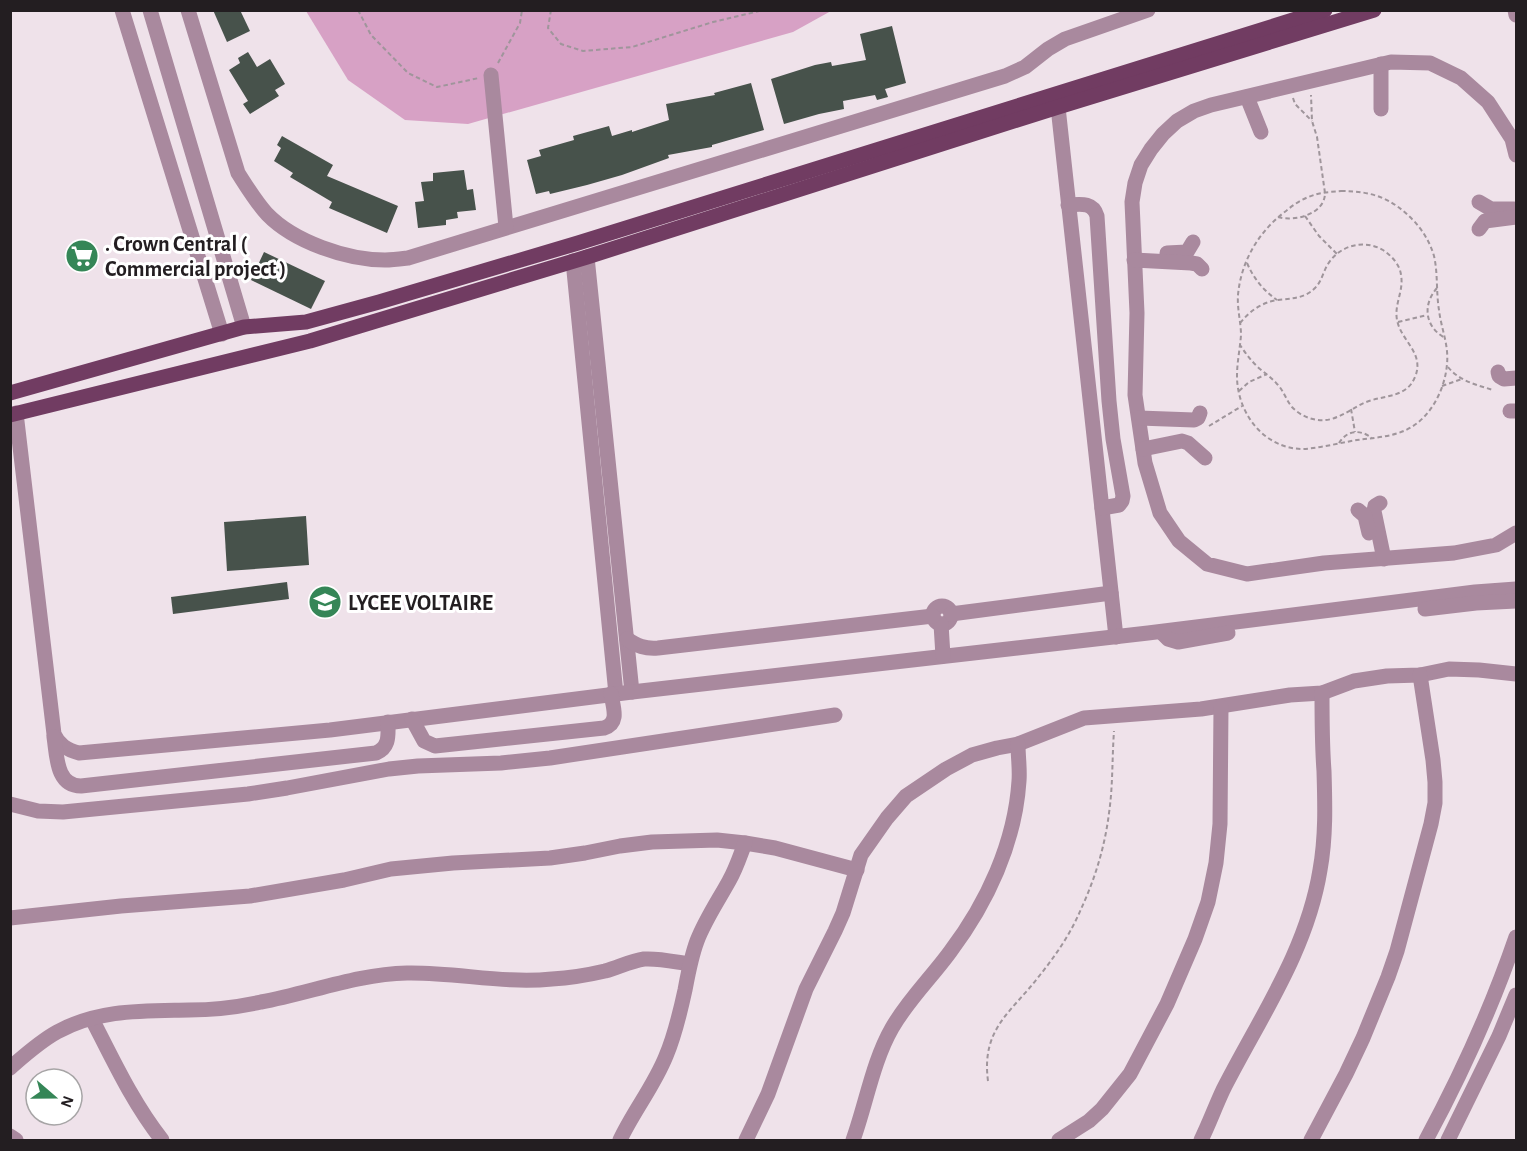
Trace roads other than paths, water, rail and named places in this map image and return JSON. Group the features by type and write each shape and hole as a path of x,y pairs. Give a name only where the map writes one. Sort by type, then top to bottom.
{"main road":[{"path":"10,393 244,327 306,322 379,302 1325,10"},
{"path":"13,414 310,341 580,259 1374,10"}],"street":[{"path":"122,10 222,334"},
{"path":"150,10 244,327"},
{"path":"188,10 238,173 268,216 290,232 340,254 387,260 408,258 1005,76 1025,67 1065,39 1148,10"},
{"path":"1516,155 1512,139 1488,102 1461,78 1430,63 1391,62 1194,111 1177,121 1150,148 1141,165 1132,202 1137,313 1135,395 1145,463 1160,513 1179,541 1208,564 1247,574 1324,563 1454,553 1496,545 1516,533"},
{"path":"1381,64 1382,109"},
{"path":"491,75 506,227"},
{"path":"1247,97 1261,132"},
{"path":"1058,108 1116,637"},
{"path":"1479,202 1491,209 1516,208"},
{"path":"1068,205 1089,205 1097,216 1109,401 1123,496 1119,505 1102,508"},
{"path":"1479,229 1485,222 1516,217"},
{"path":"1134,256 1184,253 1193,242"},
{"path":"1134,256 1191,262 1202,269"},
{"path":"580,259 632,692"},
{"path":"412,719 422,738 435,746 604,728 614,720 614,694 580,259"},
{"path":"1498,372 1499,376 1504,379 1516,378"},
{"path":"1139,418 1194,420 1200,413"},
{"path":"13,414 54,734 61,775 67,783 81,786 376,753 384,749 388,741 388,722"},
{"path":"1143,449 1182,441 1188,443 1205,458"},
{"path":"1379,559 1374,511 1380,503"},
{"path":"1358,510 1365,516 1379,559"},
{"path":"54,734 66,749 85,753 330,730 614,694 1154,633 1516,589"},
{"path":"627,639 641,647 658,648 942,618 1111,593"},
{"path":"1154,633 1178,642 1300,622 1476,603 1516,601"},
{"path":"942,618 943,656"},
{"path":"746,1140 768,1094 806,989 835,931 861,855 869,841 906,796 946,769 972,755 1018,744 1084,718 1221,707 1290,695 1322,693 1354,681 1387,676 1420,675 1449,669 1516,674"},
{"path":"1311,1140 1355,1056 1385,985 1431,824 1435,803 1435,782 1420,675"},
{"path":"1201,1140 1223,1090 1283,978 1312,904 1325,838 1322,693"},
{"path":"1059,1140 1089,1121 1102,1109 1130,1074 1167,1004 1195,939 1208,902 1216,863 1220,824 1221,707"},
{"path":"10,804 38,811 63,813 248,794 389,769 550,758 835,715"},
{"path":"853,1140 880,1054 890,1031 909,1002 965,931 992,884 1005,851 1015,812 1019,781 1018,744"},
{"path":"10,918 121,906 250,896 344,880 391,869 550,858 652,842 717,840 745,843 774,848 857,870"},
{"path":"620,1140 666,1057 681,1011 689,964 697,941 706,920 729,881 745,843"},
{"path":"1426,1140 1480,1029 1516,937"},
{"path":"10,1068 47,1038 70,1026 108,1014 241,1006 382,975 427,973 528,981 592,974 645,959 689,964"},
{"path":"1448,1140 1489,1057 1516,995"},
{"path":"92,1019 132,1097 162,1140"},
{"path":"10,1136 16,1140"}],"place":[{"name":". Crown Central ( Commercial project )","path":"82,256"},
{"name":"LYCEE VOLTAIRE","path":"325,602"}]}
